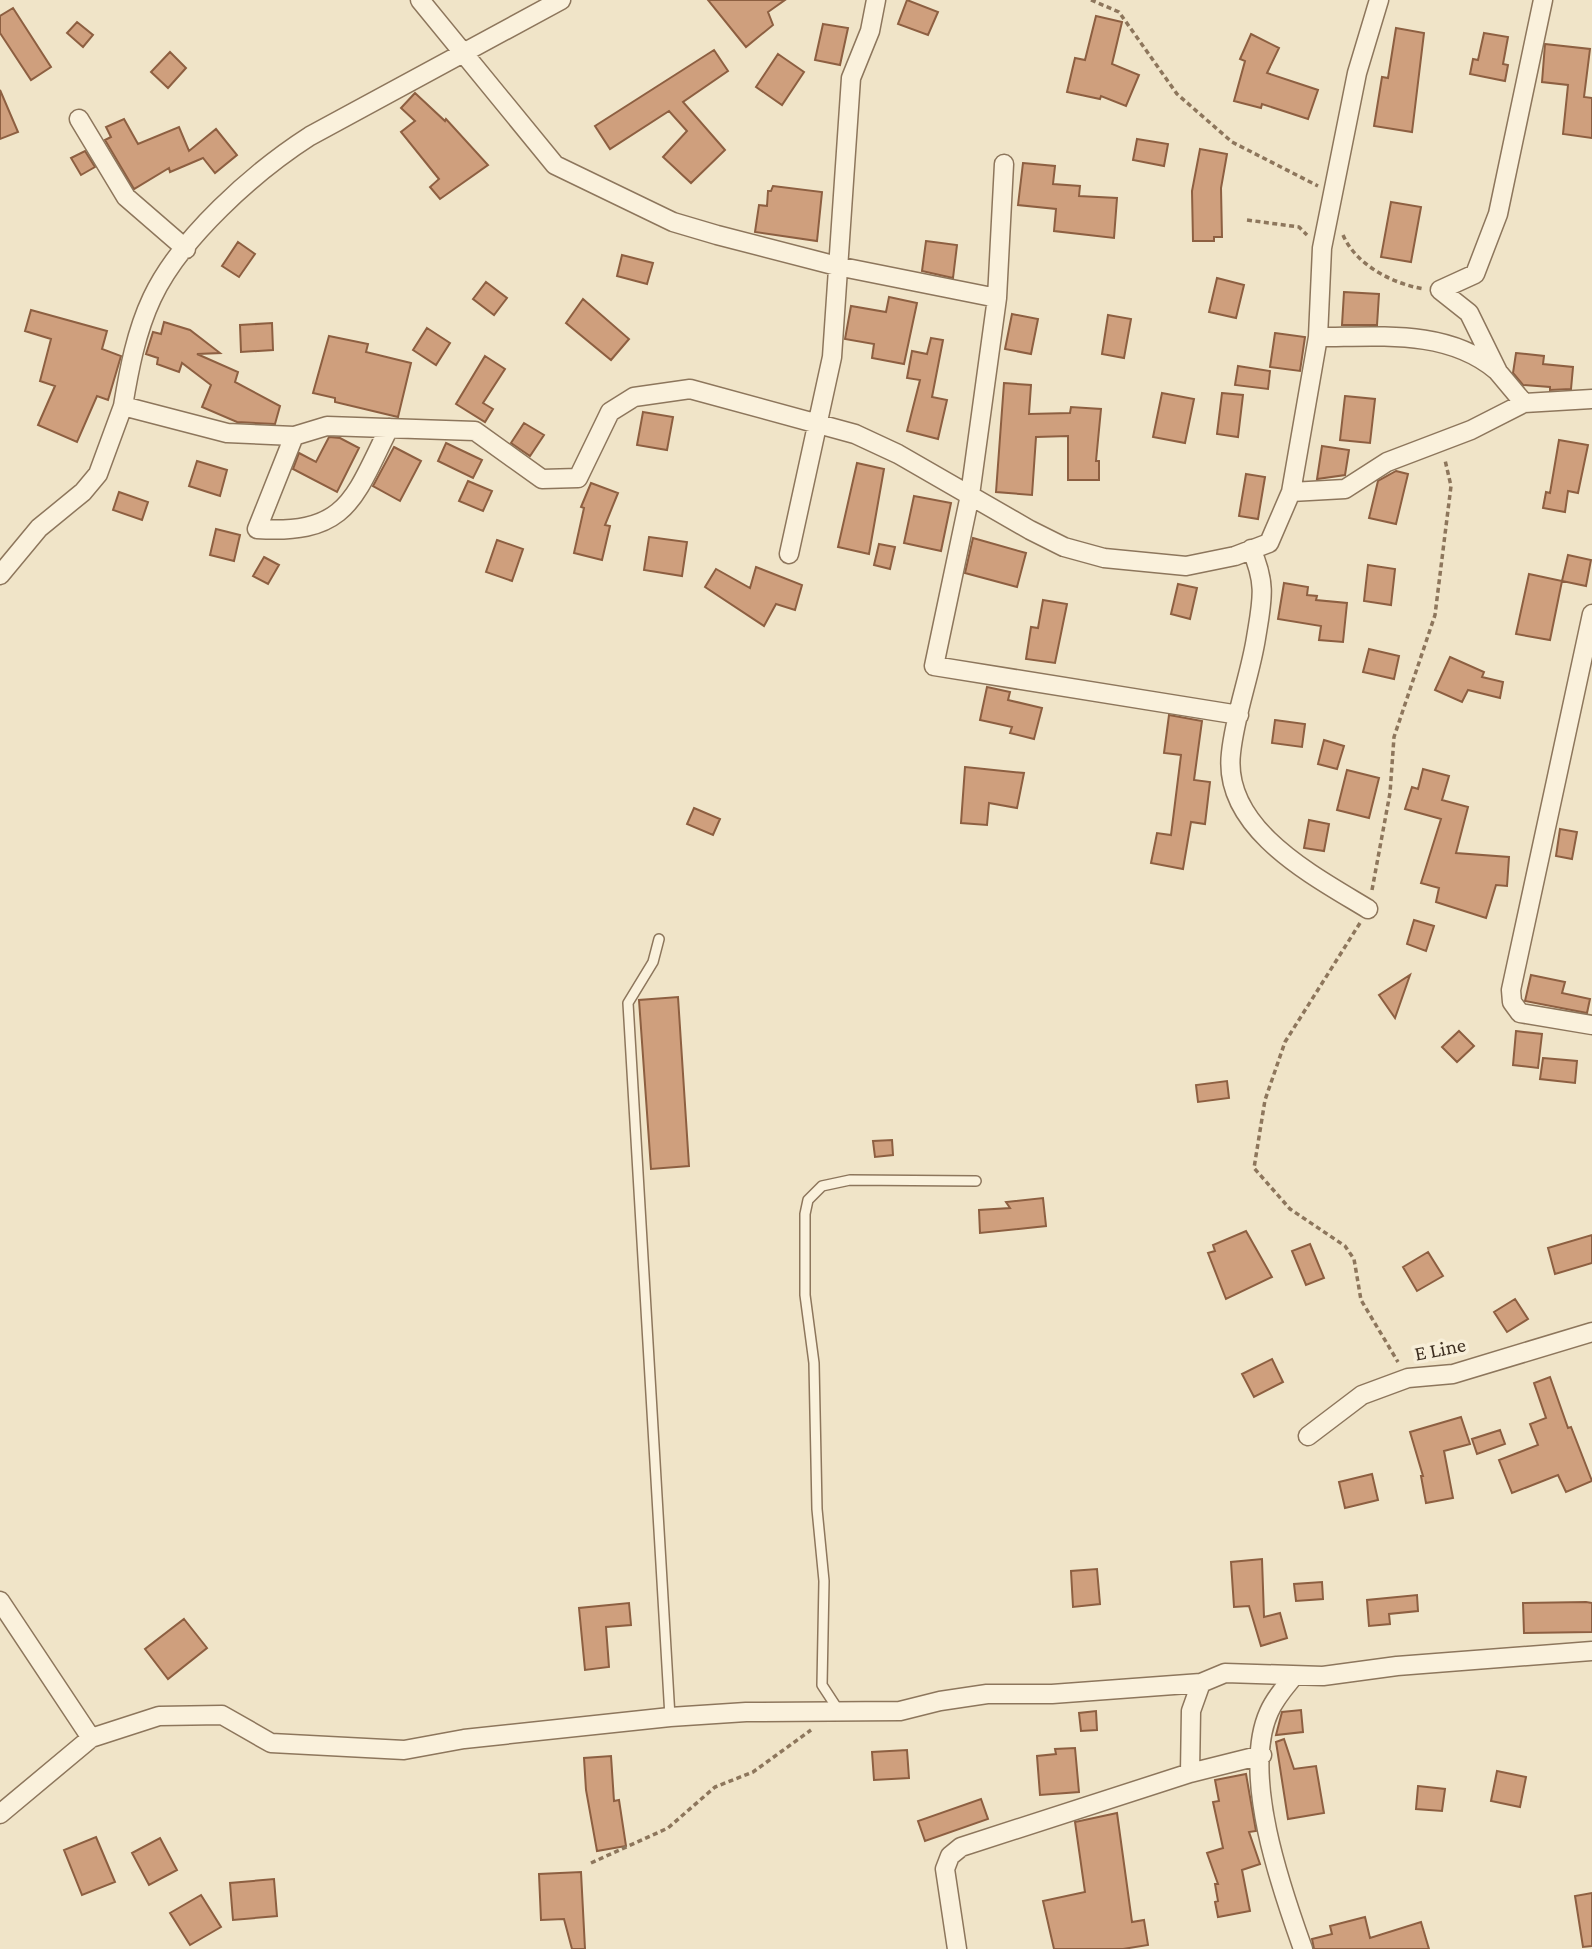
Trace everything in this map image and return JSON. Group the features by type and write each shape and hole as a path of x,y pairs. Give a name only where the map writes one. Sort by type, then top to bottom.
{"street":[{"path":"420,0 555,165 673,222 837,266 997,298"},
{"path":"0,575 39,528 83,492 98,474 123,406 131,361 152,298 186,249 224,205 274,159 321,130 561,0"},
{"path":"789,554 832,357 851,78 870,31 876,0"},
{"path":"123,406 227,433 294,436 327,426 475,431 542,479 578,478 610,412 634,397 690,389 855,434 887,449 1030,530 1064,546 1104,558 1186,566 1251,550 1269,543 1291,492 1318,337 1322,248 1357,73 1379,0"},
{"path":"1498,372 1469,313 1440,290 1475,274 1488,244 1497,214 1542,0"},
{"path":"79,119 126,197 186,249"},
{"path":"1004,164 997,298 970,495 934,666 1239,715"},
{"path":"1318,337 1423,339 1453,345 1477,354 1498,372 1524,403"},
{"path":"1291,492 1345,489 1387,462 1440,442 1524,403 1592,400"},
{"path":"294,436 257,529 304,528 329,518 351,503 389,428"},
{"path":"1251,550 1264,589 1230,767 1234,788 1255,825 1290,857 1314,877 1368,909"},
{"path":"1590,1025 1520,1013 1513,1002 1511,990 1592,614"},
{"name":"E Line","path":"1308,1436 1362,1395 1408,1378 1453,1374 1592,1332"},
{"path":"0,1601 91,1738"},
{"path":"0,1814 91,1738 159,1716 222,1715 271,1743 404,1750 464,1739 670,1717 900,1711 940,1700 986,1694 1052,1694 1201,1683 1226,1673 1323,1676 1397,1666 1592,1651"},
{"path":"1294,1676 1269,1712 1264,1726 1262,1790 1269,1842 1280,1887 1303,1949"},
{"path":"1190,1773 1191,1711 1201,1683"},
{"path":"957,1949 945,1869 950,1856 961,1847 1190,1773 1262,1755"}],"lane":[{"path":"659,939 653,962 628,1003 670,1717"},
{"path":"832,1711 822,1685 824,1581 817,1509 814,1363 805,1295 805,1214 808,1200 822,1186 850,1180 976,1181"}],"path":[{"path":"1091,0 1119,12 1177,94 1232,142 1312,185 1334,188"},
{"path":"1330,208 1348,246 1374,270 1409,286 1443,292"},
{"path":"1247,220 1299,227 1322,248"},
{"path":"1408,1378 1361,1300 1354,1259 1345,1246 1290,1209 1254,1168 1265,1100 1284,1042 1368,909 1390,793 1394,737 1435,615 1451,486 1440,442"},
{"path":"592,1863 668,1828 715,1787 753,1772 804,1737 832,1711"}],"building":[{"path":"708,0 785,0 768,12 773,25 746,47"},
{"path":"907,0 938,12 928,35 898,24"},
{"path":"13,8 51,67 31,80 0,33 0,16"},
{"path":"1096,16 1122,22 1112,64 1139,75 1126,106 1101,96 1100,99 1067,92 1075,58 1085,60"},
{"path":"77,22 93,35 83,47 67,33"},
{"path":"823,24 848,28 840,65 815,60"},
{"path":"1396,28 1424,33 1412,132 1374,126 1382,77 1388,78"},
{"path":"1484,33 1508,37 1503,64 1508,65 1505,81 1470,74 1473,59 1478,60"},
{"path":"1251,34 1279,48 1267,73 1318,90 1308,119 1262,104 1261,108 1234,101 1245,61 1240,59"},
{"path":"1545,44 1590,49 1584,97 1592,98 1592,138 1563,134 1568,85 1542,82"},
{"path":"714,50 728,71 683,102 725,150 691,183 663,157 687,131 669,111 610,149 595,126"},
{"path":"170,52 186,68 168,88 151,72"},
{"path":"778,54 804,72 782,105 756,87"},
{"path":"0,90 18,132 0,139"},
{"path":"415,93 445,121 446,119 488,165 440,199 430,187 439,179 401,132 415,121 401,108"},
{"path":"124,119 138,144 179,127 189,151 216,129 237,155 215,173 203,158 170,172 169,168 134,189 105,140 111,137 106,127"},
{"path":"1137,139 1168,144 1164,166 1133,160"},
{"path":"1200,149 1227,154 1221,188 1222,237 1214,237 1214,241 1193,241 1192,191"},
{"path":"85,151 95,167 81,175 71,158"},
{"path":"1023,163 1055,166 1053,184 1080,186 1079,196 1117,198 1114,238 1054,231 1056,209 1018,205"},
{"path":"773,186 822,192 817,241 755,232 759,205 767,206 768,191 771,191"},
{"path":"1391,202 1421,207 1411,262 1381,257"},
{"path":"926,241 957,245 953,278 922,271"},
{"path":"238,242 255,254 239,277 222,266"},
{"path":"622,255 653,263 647,284 617,276"},
{"path":"1217,278 1244,285 1236,318 1209,312"},
{"path":"486,282 507,298 494,315 473,299"},
{"path":"1344,292 1379,294 1377,325 1342,325"},
{"path":"889,297 917,303 904,364 872,358 874,344 845,339 851,306 886,312"},
{"path":"583,299 629,339 611,360 566,323"},
{"path":"31,310 107,331 102,349 121,356 108,400 97,396 77,442 38,425 55,386 40,381 51,339 25,331"},
{"path":"1012,314 1038,319 1031,354 1005,349"},
{"path":"1108,315 1131,319 1124,358 1102,354"},
{"path":"164,322 190,330 220,353 197,354 238,372 235,382 280,406 275,424 237,422 202,407 211,385 182,363 179,372 157,364 158,358 146,354 153,332 161,334"},
{"path":"272,323 273,350 241,352 240,325"},
{"path":"427,328 450,343 436,365 413,350"},
{"path":"1275,333 1305,337 1300,371 1270,367"},
{"path":"329,336 368,344 366,352 411,363 398,417 335,402 335,398 313,393"},
{"path":"931,338 943,340 932,397 947,400 938,439 907,431 920,380 907,378 912,351 927,354"},
{"path":"1516,353 1544,356 1543,364 1573,367 1571,389 1550,390 1550,387 1523,385 1513,373"},
{"path":"485,356 505,369 483,403 493,409 485,422 456,404"},
{"path":"1238,366 1270,371 1268,389 1235,385"},
{"path":"1004,383 1031,385 1029,414 1070,413 1071,407 1101,409 1096,461 1099,461 1099,480 1068,480 1068,436 1036,437 1032,495 996,492"},
{"path":"1162,393 1194,399 1185,443 1153,437"},
{"path":"1222,393 1243,395 1238,437 1217,434"},
{"path":"1345,396 1375,399 1370,443 1340,440"},
{"path":"643,412 673,417 667,450 637,445"},
{"path":"524,423 544,435 530,456 511,443"},
{"path":"329,437 340,438 359,448 337,492 293,469 299,453 316,462"},
{"path":"1559,440 1588,445 1578,493 1568,491 1565,512 1543,508 1546,492 1550,493"},
{"path":"446,443 482,460 473,478 438,461"},
{"path":"1322,446 1349,450 1345,475 1317,479"},
{"path":"394,447 421,461 400,501 373,486"},
{"path":"197,461 227,470 220,496 189,486"},
{"path":"857,463 884,469 869,554 838,547"},
{"path":"1396,471 1408,474 1396,524 1369,518 1378,481"},
{"path":"1246,474 1265,477 1258,519 1239,516"},
{"path":"468,481 492,491 483,511 459,501"},
{"path":"591,483 618,493 605,525 610,526 602,560 574,553 584,508 581,507"},
{"path":"119,492 148,502 142,520 113,510"},
{"path":"914,496 951,503 941,551 904,543"},
{"path":"216,529 240,535 234,561 210,555"},
{"path":"649,537 687,542 682,576 644,570"},
{"path":"973,538 1026,553 1017,587 965,573"},
{"path":"497,540 523,549 512,581 486,572"},
{"path":"879,544 895,547 890,569 874,565"},
{"path":"1568,555 1591,560 1586,586 1562,581"},
{"path":"264,557 279,565 268,584 253,576"},
{"path":"1368,565 1395,569 1391,605 1364,601"},
{"path":"756,567 802,585 795,610 776,604 764,626 705,587 716,569 750,588"},
{"path":"1529,574 1562,581 1550,640 1516,634"},
{"path":"1284,583 1308,587 1307,595 1317,596 1316,600 1347,603 1343,642 1319,640 1321,626 1278,619"},
{"path":"1178,584 1197,588 1190,619 1171,614"},
{"path":"1043,600 1067,604 1055,663 1026,659 1031,627 1038,628"},
{"path":"1369,649 1399,656 1394,679 1363,672"},
{"path":"1450,657 1484,672 1482,677 1503,682 1500,698 1468,690 1462,702 1435,690"},
{"path":"987,687 1010,692 1008,700 1042,708 1034,739 1010,733 1012,727 980,720"},
{"path":"1169,715 1202,721 1194,780 1210,782 1205,824 1191,822 1183,869 1151,863 1157,833 1171,835 1181,755 1164,753"},
{"path":"1275,720 1305,724 1302,747 1272,743"},
{"path":"1324,740 1344,746 1337,769 1318,764"},
{"path":"965,767 1024,773 1017,808 989,803 987,825 961,823"},
{"path":"1423,769 1449,776 1442,800 1468,807 1456,853 1509,857 1507,886 1496,885 1486,918 1436,902 1439,888 1421,883 1441,819 1405,809 1412,787 1418,789"},
{"path":"1347,770 1379,778 1369,818 1337,810"},
{"path":"694,808 720,819 713,835 687,824"},
{"path":"1309,820 1329,824 1324,851 1304,848"},
{"path":"1560,829 1577,832 1572,859 1556,856"},
{"path":"1414,920 1434,926 1426,951 1407,944"},
{"path":"1410,975 1395,1018 1379,995"},
{"path":"1531,975 1565,982 1562,993 1590,999 1587,1013 1525,1001"},
{"path":"678,997 689,1166 651,1169 639,1000"},
{"path":"1459,1031 1474,1046 1457,1062 1442,1047"},
{"path":"1516,1031 1542,1034 1538,1068 1513,1065"},
{"path":"1543,1058 1577,1061 1575,1083 1540,1079"},
{"path":"1227,1081 1229,1098 1198,1102 1196,1085"},
{"path":"892,1140 893,1155 875,1157 873,1141"},
{"path":"1043,1198 1046,1226 980,1233 979,1210 1010,1208 1006,1202"},
{"path":"1246,1231 1272,1277 1226,1299 1208,1253 1215,1251 1213,1245"},
{"path":"1592,1235 1592,1263 1555,1274 1548,1248"},
{"path":"1310,1244 1324,1278 1306,1285 1292,1251"},
{"path":"1428,1252 1443,1276 1417,1291 1403,1267"},
{"path":"1515,1299 1528,1319 1507,1332 1494,1312"},
{"path":"1272,1359 1283,1382 1254,1397 1242,1374"},
{"path":"1550,1377 1568,1428 1571,1427 1592,1481 1566,1492 1558,1475 1512,1493 1499,1460 1538,1445 1530,1424 1546,1418 1534,1383"},
{"path":"1461,1417 1470,1444 1444,1451 1453,1498 1426,1503 1423,1476 1410,1432"},
{"path":"1500,1430 1505,1444 1477,1454 1472,1439"},
{"path":"1372,1474 1378,1500 1345,1508 1339,1482"},
{"path":"1262,1559 1264,1617 1280,1613 1287,1638 1261,1646 1249,1606 1234,1607 1231,1562"},
{"path":"1097,1569 1100,1604 1073,1607 1071,1571"},
{"path":"1322,1582 1323,1599 1296,1601 1294,1584"},
{"path":"1417,1595 1418,1611 1389,1614 1390,1624 1369,1626 1367,1600"},
{"path":"629,1603 631,1625 606,1627 609,1667 585,1670 579,1608"},
{"path":"1523,1603 1592,1603 1592,1632 1524,1633"},
{"path":"184,1619 207,1648 168,1679 145,1649"},
{"path":"1301,1710 1303,1732 1276,1735 1282,1712"},
{"path":"1096,1711 1097,1730 1081,1731 1079,1713"},
{"path":"1284,1739 1294,1769 1316,1766 1324,1813 1288,1819 1276,1742"},
{"path":"1075,1748 1079,1792 1040,1795 1037,1756 1056,1754 1055,1749"},
{"path":"907,1750 909,1778 874,1780 872,1752"},
{"path":"611,1756 614,1801 619,1800 626,1846 597,1851 586,1790 584,1758"},
{"path":"1497,1771 1526,1777 1520,1807 1491,1801"},
{"path":"1246,1774 1256,1831 1249,1832 1260,1864 1242,1870 1250,1911 1218,1917 1215,1884 1218,1884 1207,1853 1223,1848 1213,1802 1219,1801 1215,1780"},
{"path":"1418,1786 1445,1789 1442,1811 1416,1809"},
{"path":"981,1799 988,1819 925,1841 918,1821"},
{"path":"1117,1813 1132,1922 1144,1920 1148,1945 1123,1949 1054,1949 1043,1901 1085,1892 1075,1822"},
{"path":"96,1837 115,1882 82,1895 64,1850"},
{"path":"160,1838 177,1870 149,1885 132,1853"},
{"path":"581,1872 585,1949 572,1949 564,1919 541,1920 539,1874"},
{"path":"274,1879 277,1916 233,1920 230,1883"},
{"path":"1592,1893 1592,1946 1583,1947 1575,1896"},
{"path":"201,1895 221,1927 190,1945 170,1913"},
{"path":"1365,1917 1370,1938 1421,1922 1429,1949 1314,1949 1312,1939 1332,1934 1330,1926"}]}
